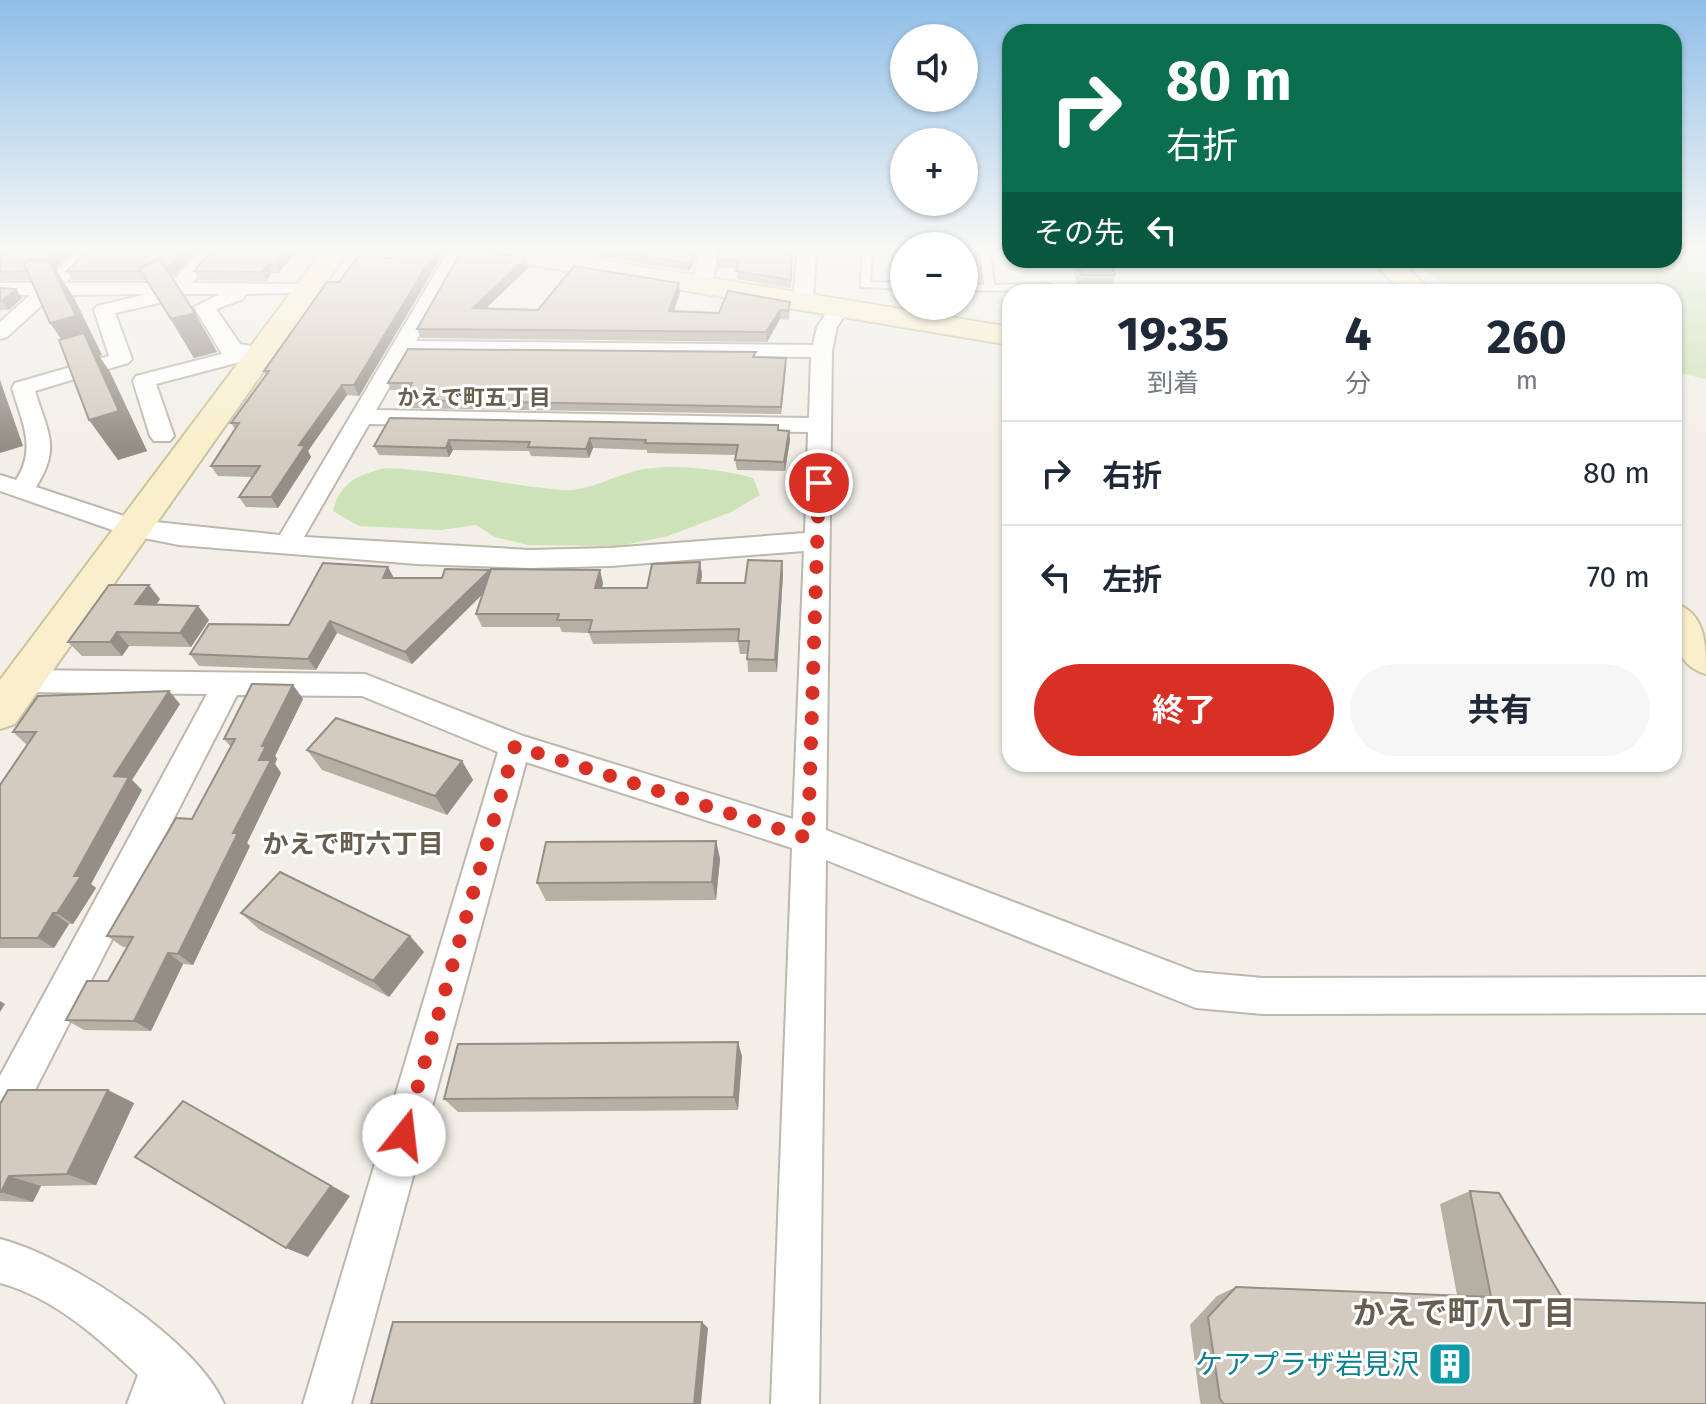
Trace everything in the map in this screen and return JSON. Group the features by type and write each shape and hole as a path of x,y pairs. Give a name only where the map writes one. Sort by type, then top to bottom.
{"street":[{"path":"0,333 19,316"},
{"path":"106,316 121,359 144,381 162,436"},
{"path":"212,316 247,351"},
{"path":"0,712 133,528 247,351 281,316"},
{"path":"287,545 422,316"},
{"path":"795,1404 822,351 827,327 834,316"},
{"path":"898,316 1002,335"},
{"path":"404,347 822,351"},
{"path":"144,381 233,358 247,351"},
{"path":"11,486 40,462 38,437 23,388 121,359"},
{"path":"362,417 820,425"},
{"path":"11,486 133,528 179,536 287,545 530,559 690,552 817,541"},
{"path":"1682,628 1706,659"},
{"path":"22,681 365,685 515,746 808,838 1196,990 1263,996 1706,995"},
{"path":"0,1117 229,682"},
{"path":"327,1404 515,746"},
{"path":"0,1261 54,1279 158,1386 200,1404"}],"green space":[{"path":"1682,316 1706,316 1706,379 1682,374"},
{"path":"385,468 570,490 645,469 692,468 753,478 760,495 731,512 668,536 619,546 528,545 495,537 476,525 441,530 359,526 333,511 345,486"}],"building":[{"path":"47,316 76,316 50,323"},
{"path":"303,316 396,316 354,385 342,385 299,445 305,446 271,497 239,497 260,466 211,466 239,423 231,423 269,371 264,371"},
{"path":"425,316 776,316 766,332 417,329"},
{"path":"84,333 119,411 89,420 59,340"},
{"path":"408,349 756,352 753,357 786,358 781,407 403,400 412,383 388,383"},
{"path":"390,418 778,425 778,430 789,431 784,462 735,460 738,445 645,443 646,440 590,438 586,449 528,447 530,442 449,440 446,448 374,446"},
{"path":"748,560 782,561 775,660 747,659 749,641 738,641 739,629 589,632 592,620 557,620 559,614 476,614 491,569 600,570 595,588 647,588 652,564 700,562 697,583 745,583"},
{"path":"323,563 388,567 383,578 442,578 445,569 490,570 405,652 330,621 308,659 190,654 209,624 289,625"},
{"path":"109,585 149,585 135,604 198,606 180,633 117,632 110,642 68,642"},
{"path":"252,684 293,685 262,746 266,746 259,760 271,760 233,833 238,833 178,954 168,953 134,1021 66,1020 87,981 108,981 133,937 107,936 176,818 192,819 235,739 224,739"},
{"path":"169,691 114,776 129,777 74,876 81,876 57,913 53,913 38,938 0,938 0,785 36,732 13,732 38,696"},
{"path":"336,718 462,761 435,796 307,750"},
{"path":"716,841 712,882 537,883 546,842"},
{"path":"280,872 410,936 373,981 241,913"},
{"path":"738,1042 734,1097 444,1099 458,1044"},
{"path":"8,1090 108,1090 67,1174 9,1176 0,1192 0,1104"},
{"path":"183,1101 331,1186 286,1248 135,1157"},
{"name":"ケアプラザ岩見沢","path":"1470,1191 1499,1193 1563,1299 1706,1303 1706,1404 1224,1404 1220,1399 1208,1317 1236,1287 1491,1297"},
{"path":"393,1322 702,1322 694,1404 371,1404"}],"place":[{"name":"ケアプラザ岩見沢","path":"1450,1364"}],"district":[{"name":"かえで町五丁目","path":"474,397"},
{"name":"かえで町六丁目","path":"353,844"},
{"name":"かえで町八丁目","path":"1464,1313"}],"route":[{"path":"404,1135 515,746 808,838 819,483"}]}
